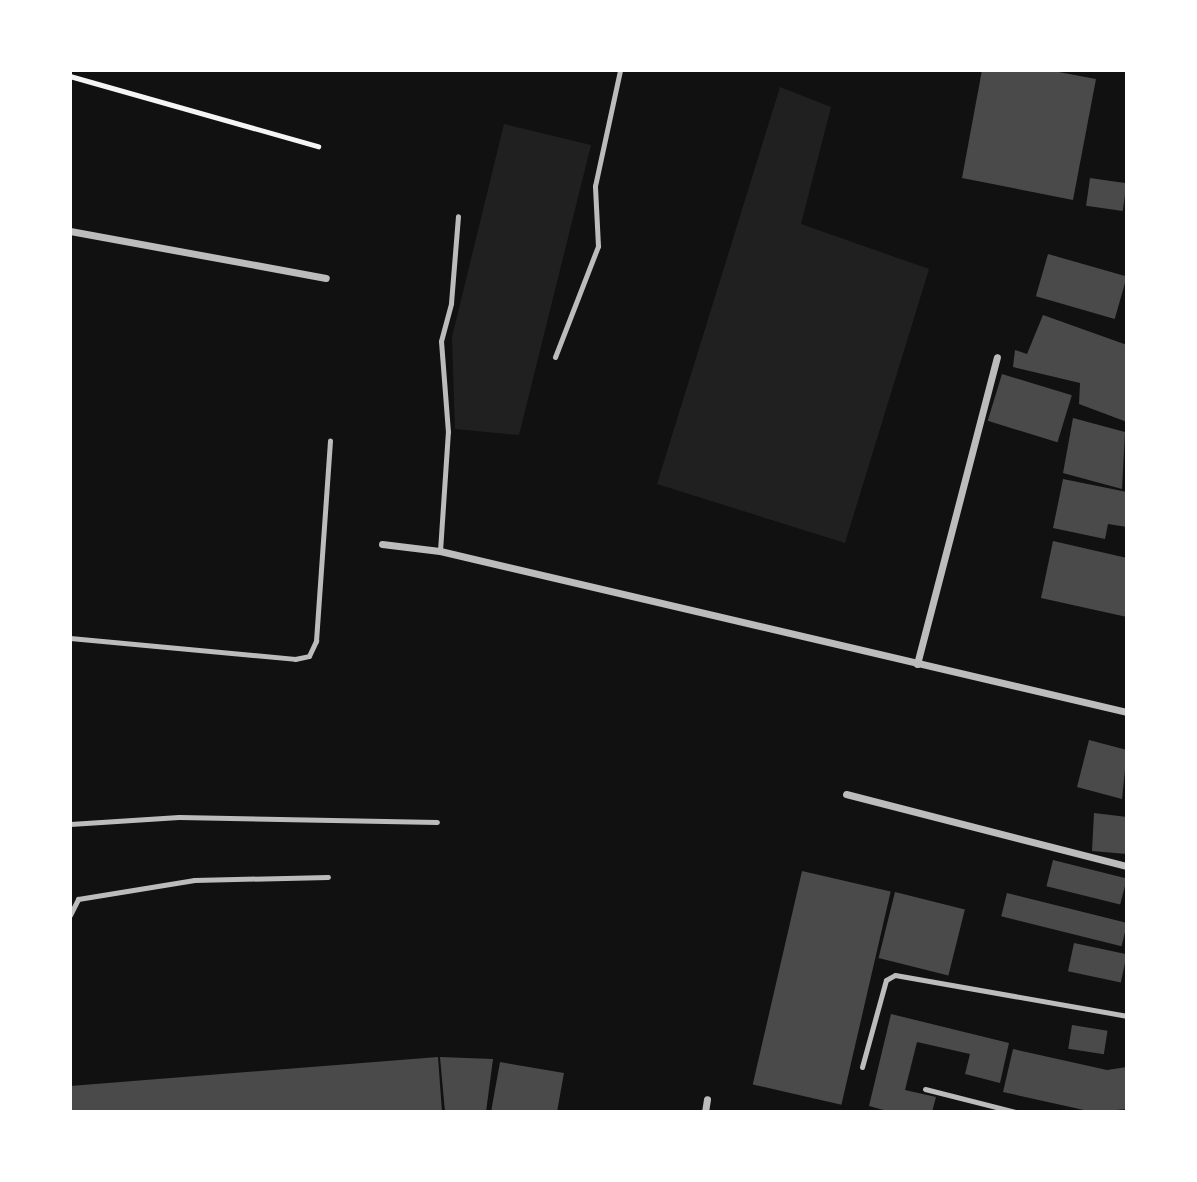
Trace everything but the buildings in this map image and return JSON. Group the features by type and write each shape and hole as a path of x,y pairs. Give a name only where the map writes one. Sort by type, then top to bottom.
{"street":[{"path":"70,231 326,278"},
{"path":"917,664 997,357"},
{"path":"382,544 440,551 1127,712"},
{"path":"846,794 1127,866"},
{"path":"705,1112 707,1099"}],"lane":[{"path":"555,357 598,246 595,186 620,70"},
{"path":"440,551 448,432 441,341 451,303 458,216"},
{"path":"70,638 295,659 309,656 316,641 330,440"},
{"path":"70,824 179,817 437,822"},
{"path":"70,915 78,899 194,880 328,877"},
{"path":"862,1067 886,980 895,975 1127,1016"},
{"path":"925,1089 1016,1112"}],"path":[{"path":"70,76 318,146"}],"shaded area":[{"path":"780,87 831,107 801,224 929,269 845,543 657,484"},
{"path":"504,124 591,145 519,435 455,429 452,337"}]}
